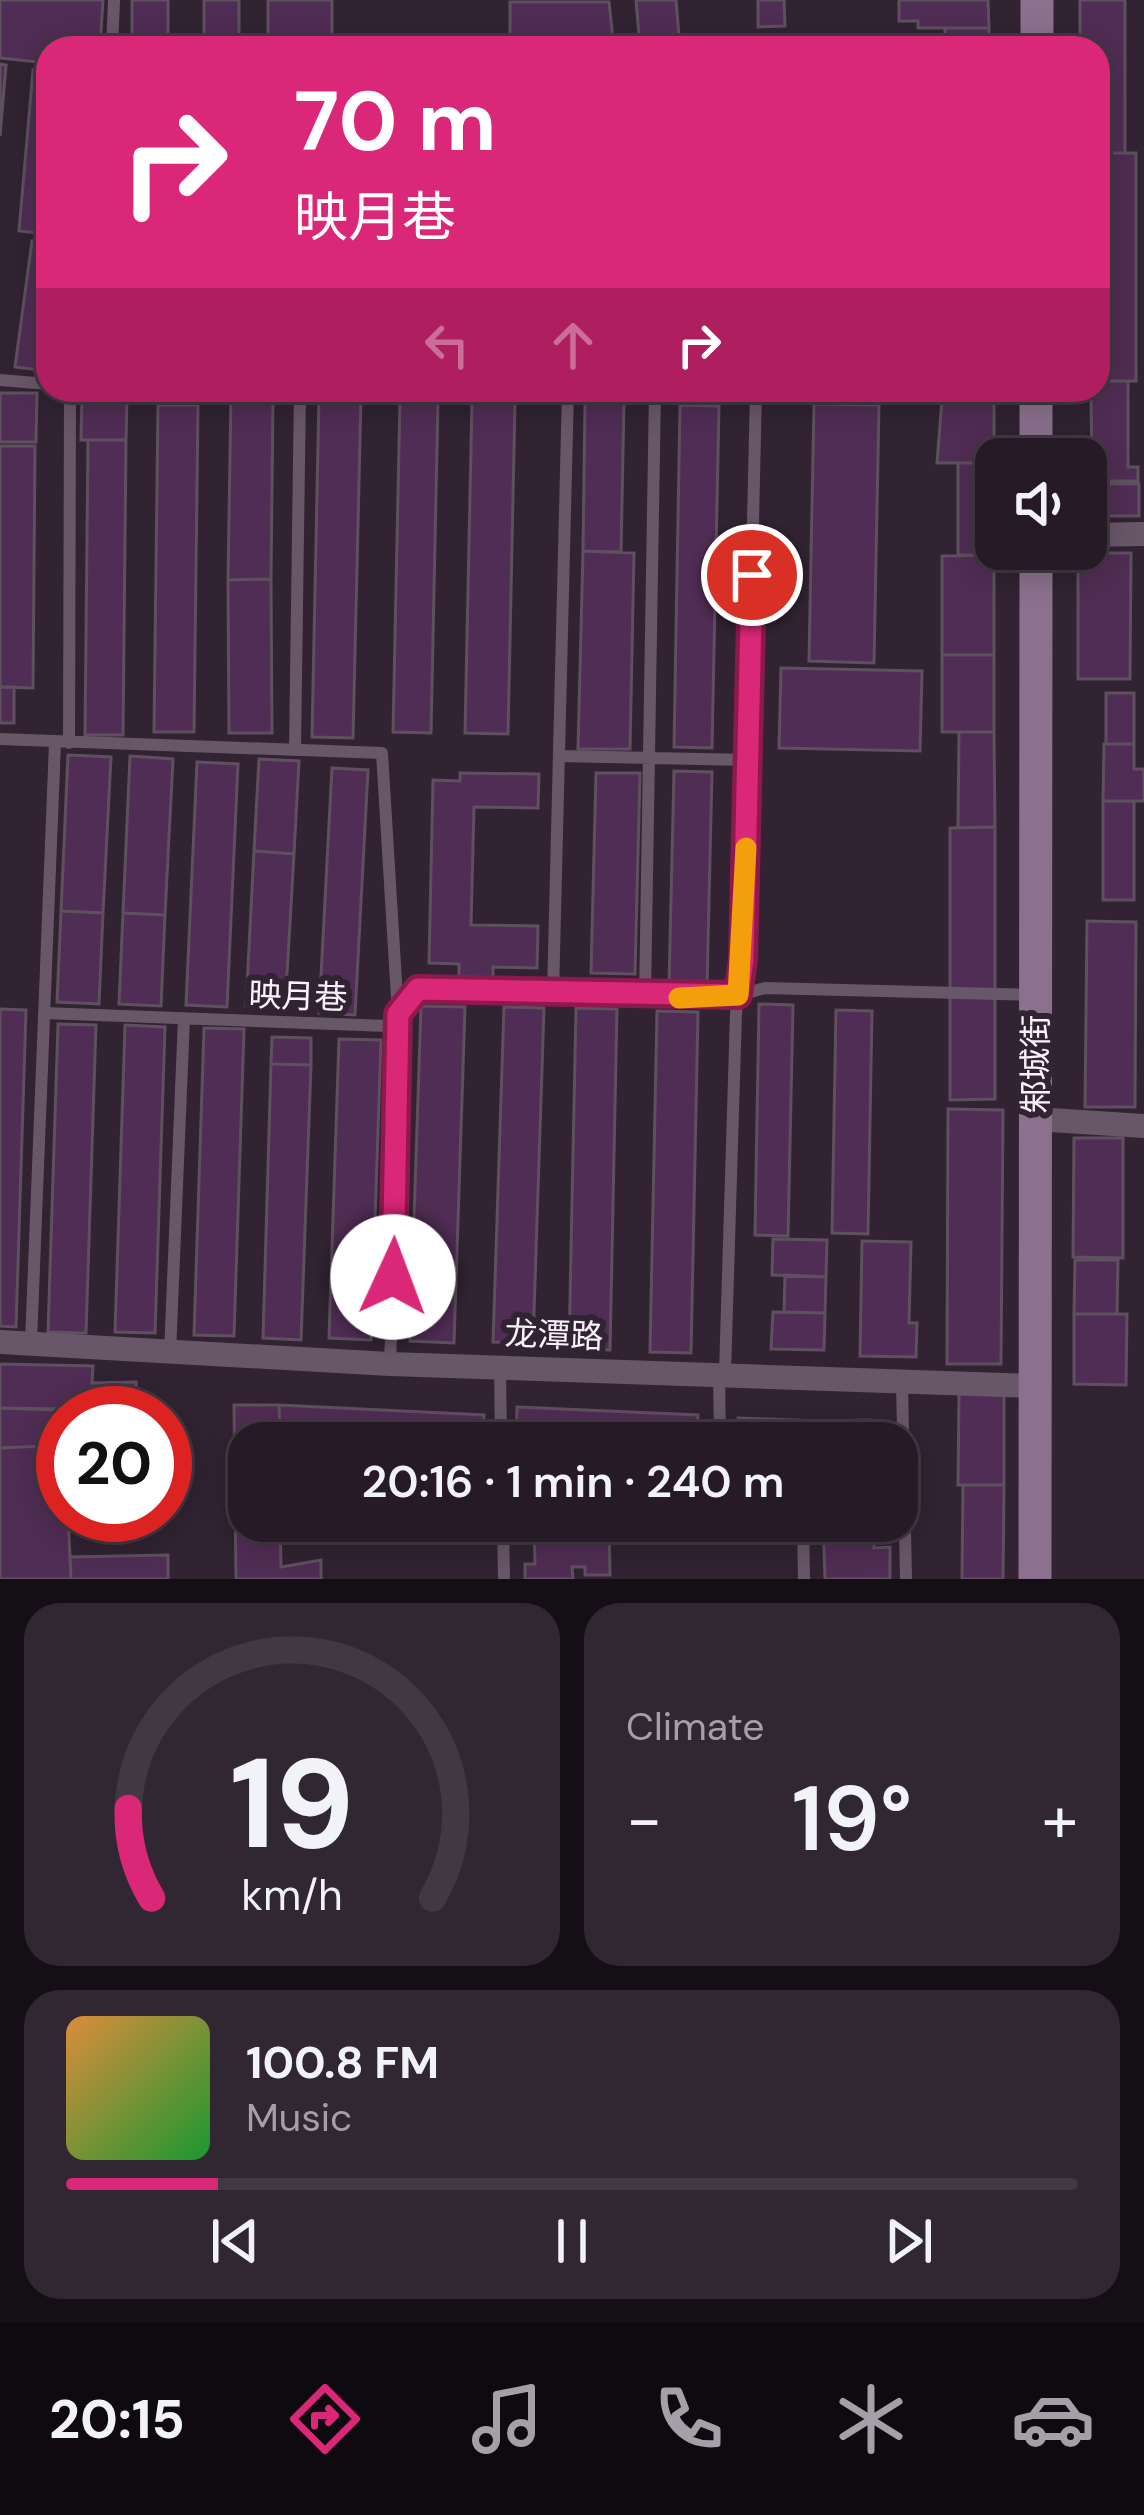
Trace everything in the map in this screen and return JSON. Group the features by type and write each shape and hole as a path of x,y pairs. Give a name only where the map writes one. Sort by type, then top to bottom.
{"street":[{"path":"1036,36 1037,0"},
{"path":"1036,402 1036,438"},
{"path":"1107,535 1144,534"},
{"name":"邾城街","path":"1035,1579 1036,570"},
{"path":"1035,1119 1144,1126"},
{"name":"龙潭路","path":"0,1342 390,1364 1035,1386"}],"lane":[{"path":"112,36 114,0"},
{"path":"0,380 36,383"},
{"path":"31,1342 44,1013 62,743 70,402"},
{"path":"295,750 300,402"},
{"path":"553,994 568,402"},
{"path":"645,997 655,402"},
{"path":"721,1422 748,760 756,402"},
{"path":"0,739 382,753 398,1014 390,1364"},
{"path":"559,756 748,760"},
{"name":"映月巷","path":"44,1013 388,1026 418,989 645,997 738,995 765,988 1035,995"},
{"path":"170,1354 184,1018"},
{"path":"500,1366 501,1422"},
{"path":"902,1380 906,1579"},
{"path":"503,1542 504,1579"},
{"path":"803,1542 804,1579"}],"building":[{"path":"0,0 103,0 101,36 36,36 36,62 0,58"},
{"path":"132,0 168,0 168,36 132,36"},
{"path":"204,0 239,0 239,36 204,36"},
{"path":"268,0 332,0 332,36 268,36"},
{"path":"636,0 676,0 679,36 639,36"},
{"path":"758,0 784,0 785,26 758,27"},
{"path":"899,0 988,0 989,28 918,28 918,21 899,21"},
{"path":"1080,0 1125,0 1125,153 1110,153 1110,36 1080,36"},
{"path":"510,2 609,2 613,36 510,36"},
{"path":"945,28 989,28 989,36 945,36"},
{"path":"0,64 6,65 0,136"},
{"path":"33,70 36,70 36,233 19,231"},
{"path":"1110,153 1136,153 1136,381 1110,381"},
{"path":"32,241 36,242 36,370 15,367"},
{"path":"1110,381 1128,381 1128,467 1138,467 1138,481 1107,481 1107,438 1092,438 1091,402 1110,402"},
{"path":"0,393 36,393 36,442 0,442"},
{"path":"82,402 127,402 126,440 81,440"},
{"path":"231,402 273,402 271,579 228,580"},
{"path":"319,402 361,402 353,738 312,737"},
{"path":"400,402 438,402 431,733 393,732"},
{"path":"472,402 515,402 508,734 465,733"},
{"path":"585,402 624,402 621,552 583,551"},
{"path":"942,402 994,402 994,438 975,438 975,463 937,463"},
{"path":"814,404 879,405 874,663 809,661"},
{"path":"158,405 198,405 194,732 154,732"},
{"path":"680,405 719,406 712,748 674,747"},
{"path":"88,440 126,440 123,735 85,735"},
{"path":"0,446 35,446 33,688 0,687"},
{"path":"958,463 975,463 975,555 958,555"},
{"path":"1107,484 1139,484 1139,516 1107,516"},
{"path":"583,551 634,553 630,749 578,749"},
{"path":"1107,553 1131,553 1130,679 1078,679 1078,570 1107,570"},
{"path":"975,555 975,570 994,570 994,655 942,655 942,556"},
{"path":"271,579 272,733 229,733 228,580"},
{"path":"942,655 994,655 994,732 942,732"},
{"path":"781,668 922,671 920,751 779,748"},
{"path":"0,687 14,687 14,723 0,723"},
{"path":"1106,693 1134,693 1134,744 1106,744"},
{"path":"959,732 994,732 995,827 958,828"},
{"path":"1104,744 1134,744 1134,769 1144,769 1144,801 1103,801"},
{"path":"68,755 111,757 103,913 61,911"},
{"path":"130,756 173,759 165,915 123,913"},
{"path":"259,759 299,761 294,854 254,851"},
{"path":"197,762 238,764 227,1007 186,1005"},
{"path":"332,768 368,770 355,1015 319,1013"},
{"path":"674,771 712,772 707,986 669,985"},
{"path":"460,773 539,774 538,808 474,807 471,925 538,926 537,968 493,967 493,982 459,981 459,964 429,963 433,780 460,781"},
{"path":"596,773 640,773 635,974 591,973"},
{"path":"1103,801 1134,801 1134,900 1103,900"},
{"path":"995,827 995,1099 950,1100 950,828"},
{"path":"254,851 294,854 285,1009 246,1006"},
{"path":"61,911 103,913 99,1004 57,1002"},
{"path":"123,913 165,915 161,1006 119,1004"},
{"path":"1087,921 1136,922 1135,1107 1085,1107"},
{"path":"759,1004 793,1005 788,1236 755,1235"},
{"path":"421,1006 465,1007 454,1343 410,1341"},
{"path":"504,1007 544,1008 533,1343 493,1342"},
{"path":"576,1008 617,1009 610,1350 569,1349"},
{"path":"0,1009 26,1010 16,1327 0,1326"},
{"path":"836,1010 872,1011 868,1234 832,1233"},
{"path":"657,1011 698,1012 691,1353 650,1352"},
{"path":"58,1024 96,1025 86,1333 48,1332"},
{"path":"125,1025 165,1027 155,1333 115,1332"},
{"path":"204,1028 244,1029 234,1336 194,1335"},
{"path":"272,1037 311,1038 311,1065 271,1064"},
{"path":"339,1039 381,1040 371,1340 329,1338"},
{"path":"271,1064 311,1065 301,1340 263,1338"},
{"path":"948,1109 1003,1110 1001,1364 947,1364"},
{"path":"1074,1138 1123,1138 1123,1258 1073,1257"},
{"path":"773,1239 827,1240 826,1277 772,1275"},
{"path":"862,1241 911,1242 909,1323 917,1323 916,1357 860,1356"},
{"path":"1075,1260 1118,1260 1117,1314 1074,1314"},
{"path":"785,1275 826,1277 825,1313 784,1312"},
{"path":"773,1312 825,1313 824,1350 771,1349"},
{"path":"1074,1314 1127,1314 1126,1385 1074,1384"},
{"path":"0,1364 93,1366 92,1383 136,1382 136,1386 36,1386 36,1409 0,1408"},
{"path":"959,1394 1004,1394 1004,1485 958,1485"},
{"path":"234,1405 279,1405 280,1422 234,1422"},
{"path":"279,1405 484,1415 484,1422 280,1422"},
{"path":"517,1407 698,1415 698,1422 517,1422"},
{"path":"0,1408 36,1409 36,1446 0,1448"},
{"path":"738,1418 821,1422 738,1422"},
{"path":"36,1446 36,1542 69,1542 71,1579 0,1579 0,1448"},
{"path":"963,1485 1004,1485 1003,1579 962,1579"},
{"path":"236,1542 280,1542 281,1567 321,1560 321,1579 236,1579"},
{"path":"534,1542 609,1542 610,1575 585,1575 585,1567 572,1567 573,1579 525,1579 525,1564 535,1564"},
{"path":"824,1542 874,1542 874,1548 890,1547 890,1579 825,1579"},
{"path":"168,1555 168,1579 71,1579 70,1557"}],"slow traffic":[{"path":"679,998 738,995 746,848"}],"route":[{"path":"393,1277 401,1063 398,1014 418,989 725,999 738,995 743,960 752,575"}]}
